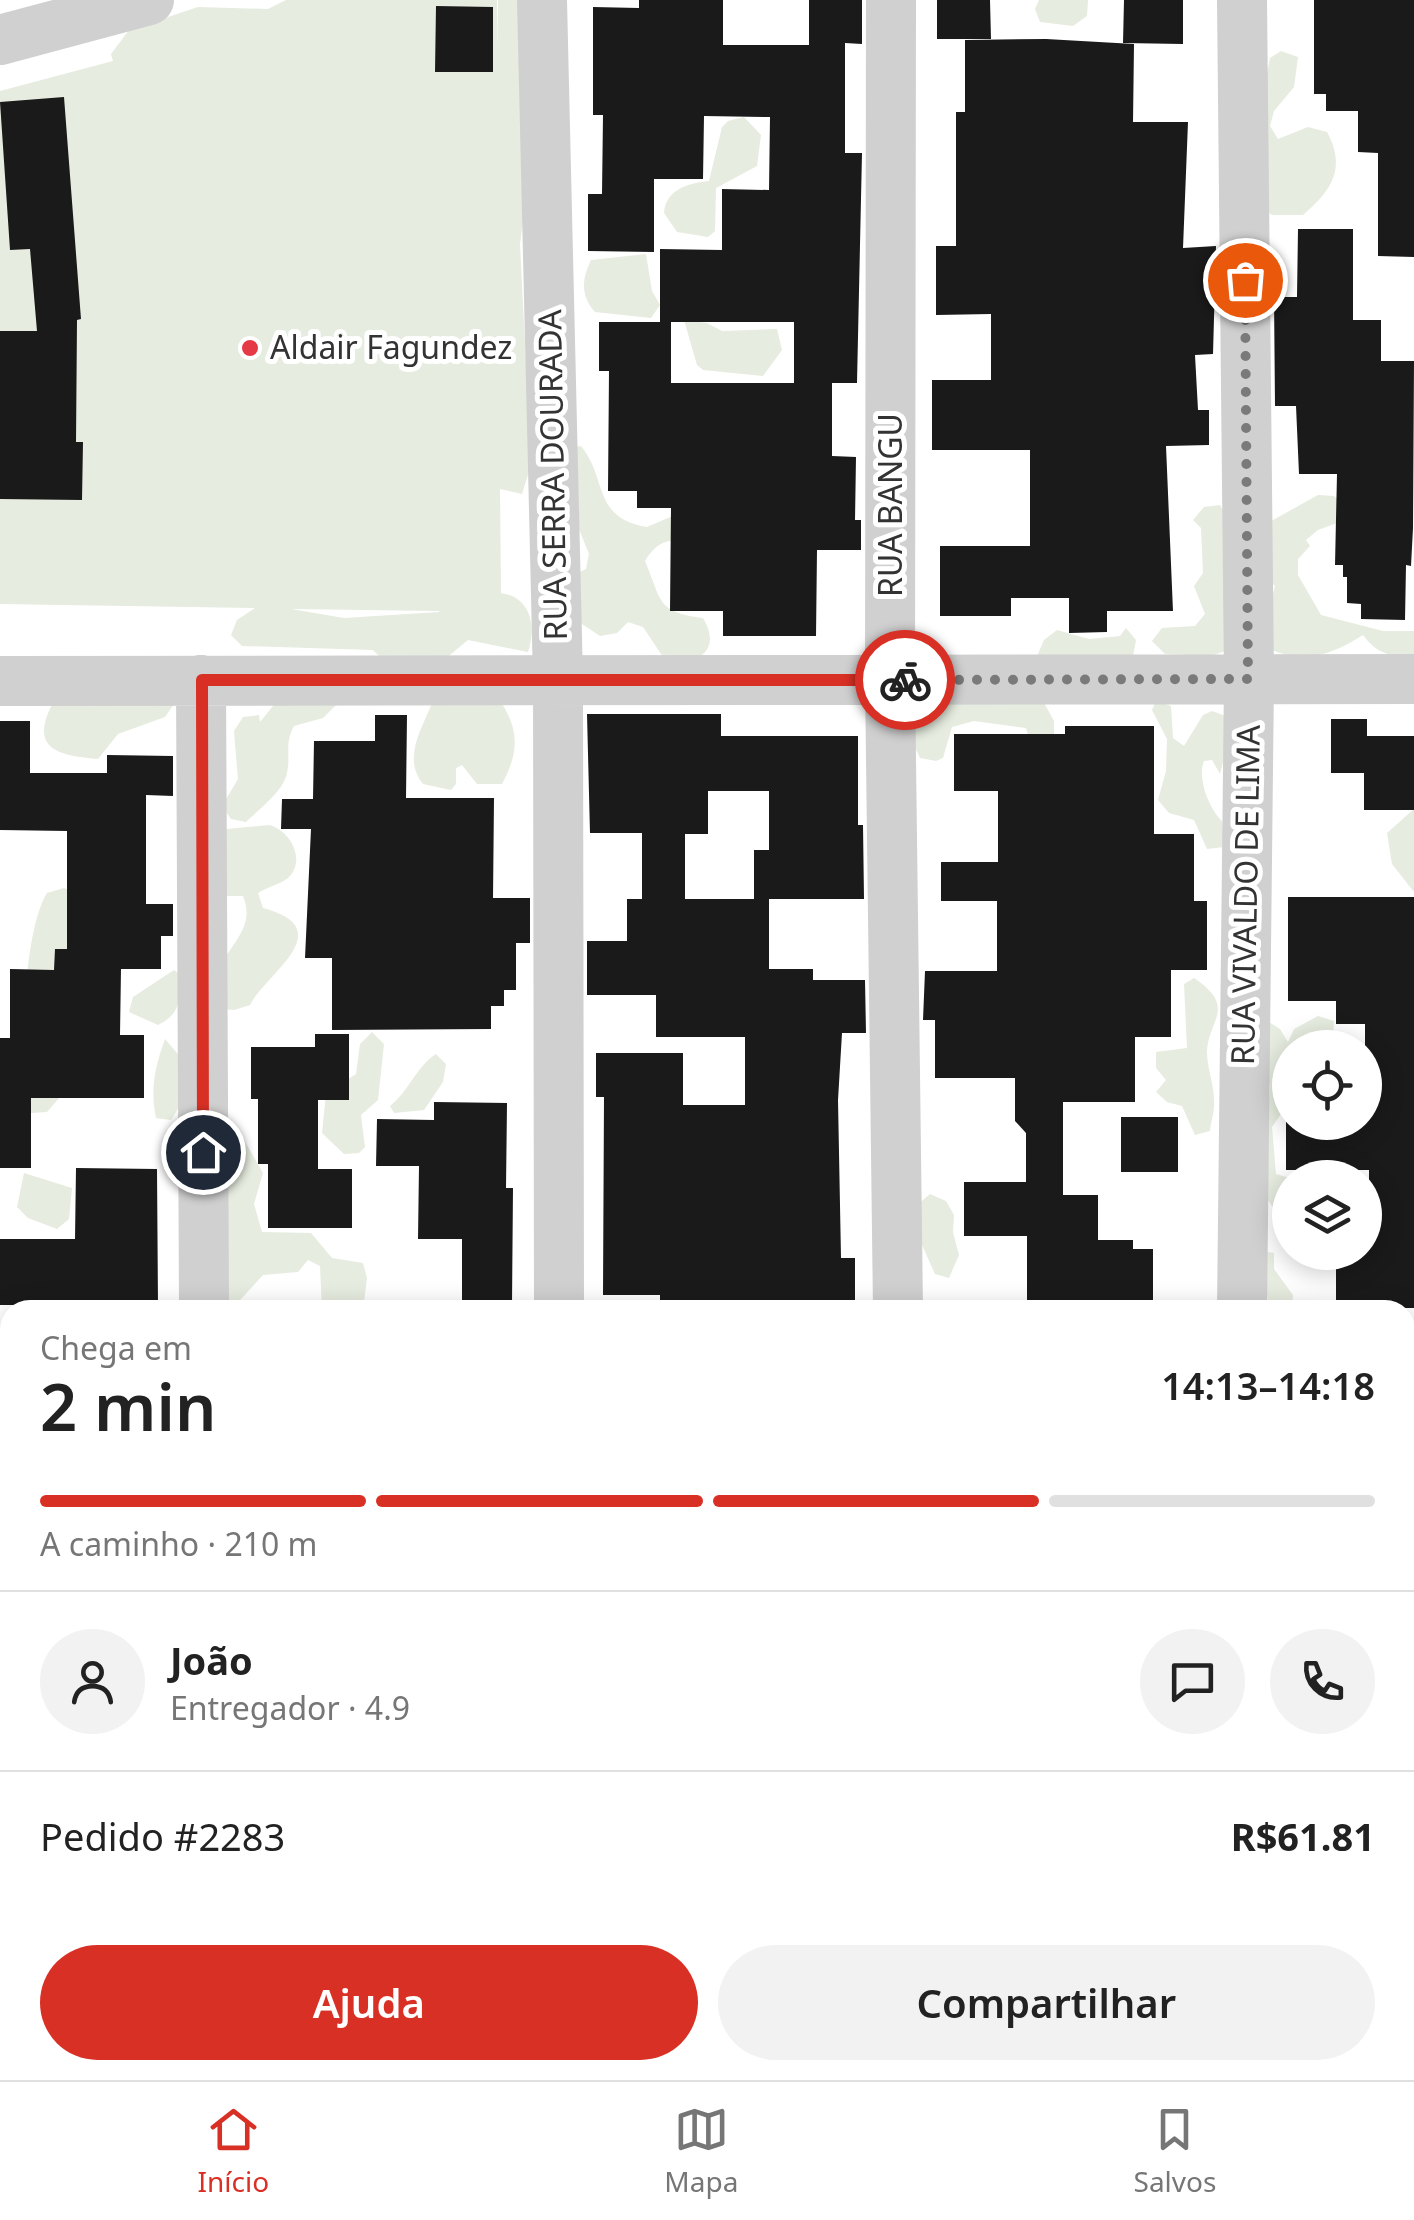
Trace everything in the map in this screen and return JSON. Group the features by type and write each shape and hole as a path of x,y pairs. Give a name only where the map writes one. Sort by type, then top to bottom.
{"street":[{"path":"0,40 149,0"},
{"name":"RUA SERRA DOURADA","path":"542,0 558,680 558,1300"},
{"name":"RUA BANGU","path":"891,0 890,680 898,1300"},
{"name":"RUA VIVALDO DE LIMA","path":"1242,0 1248,679 1242,1300"},
{"path":"0,681 1414,679"},
{"path":"202,680 204,1300"}],"shaded area":[{"name":"Aldair Fagundez","path":"286,0 497,0 498,52 498,0 528,0 532,152 520,244 531,465 522,494 500,489 501,593 519,600 529,614 532,632 528,652 468,640 445,659 384,661 373,650 242,646 231,635 237,620 255,608 0,604 0,91 113,61 111,54 129,30 198,7 268,9","holes":["291,609 439,611 344,618"]},
{"path":"1039,0 1088,0 1087,16 1073,26 1040,22 1035,9"},
{"path":"1281,51 1298,57 1294,87 1274,111 1270,126 1278,139 1308,127 1327,132 1336,157 1328,188 1303,215 1272,215 1260,207 1267,74 1270,58"},
{"path":"744,117 761,135 757,166 716,188 715,231 708,237 677,232 664,213 669,198 686,186 709,181 722,127"},
{"path":"646,254 652,291 660,305 651,318 595,312 584,287 591,260"},
{"path":"684,320 707,323 722,331 777,329 782,350 763,376 703,370 697,365"},
{"path":"581,446 617,515 647,527 675,515 700,540 662,544 645,561 658,595 668,608 703,618 710,639 698,658 671,669 643,627 628,622 617,633 600,636 573,618 573,575 586,569 589,554 577,524 579,509 566,448"},
{"path":"1318,495 1334,496 1346,505 1348,519 1318,530 1306,540 1310,546 1298,559 1298,575 1321,615 1383,631 1414,631 1414,656 1385,653 1363,635 1341,647 1306,657 1270,649 1267,617 1275,586 1263,574 1264,525"},
{"path":"1220,505 1228,520 1223,550 1234,560 1224,606 1228,650 1211,656 1165,654 1152,641 1162,628 1195,626 1205,614 1194,586 1203,573 1201,528 1193,520 1204,507"},
{"path":"1126,628 1136,640 1133,656 1044,668 1038,654 1044,640 1057,630 1089,639 1120,636"},
{"path":"286,690 345,696 323,718 294,726 281,787 246,822 231,819 222,806 238,779 234,731 243,717 259,715 260,722"},
{"path":"57,695 174,704 165,717 118,734 98,759 67,754 48,744 45,725"},
{"path":"1042,699 1054,721 1054,748 1033,751 1026,728 974,721 952,727 943,758 936,761 920,758 913,743 916,703"},
{"path":"1156,701 1171,706 1173,738 1184,746 1203,715 1212,711 1226,716 1230,734 1220,774 1212,760 1204,761 1202,768 1209,801 1222,821 1224,847 1207,849 1194,820 1169,813 1158,800 1166,771 1167,739 1152,710"},
{"path":"432,703 502,704 512,724 515,743 502,784 477,784 462,765 456,768 456,784 451,790 423,784 414,754"},
{"path":"1414,809 1414,892 1392,864 1387,833"},
{"path":"269,825 289,839 296,863 288,878 258,893 263,908 286,917 296,928 298,940 250,1005 220,1009 217,976 243,928 246,908 243,896 224,896 213,839 227,829"},
{"path":"64,888 79,894 68,1088 47,1112 31,1113 19,1106 28,965 47,893"},
{"path":"174,970 179,974 180,991 172,1015 158,1025 129,1012 133,997"},
{"path":"1194,978 1207,988 1218,1006 1207,1052 1214,1094 1213,1116 1210,1131 1195,1135 1182,1106 1167,1102 1156,1092 1166,1080 1156,1068 1156,1052 1187,1048 1184,984"},
{"path":"1318,1016 1334,1021 1333,1030 1294,1029"},
{"path":"1267,1021 1280,1029 1272,1030 1272,1206 1263,1193 1270,1084 1261,1072"},
{"path":"372,1032 384,1044 378,1100 361,1115 365,1147 359,1153 344,1154 322,1133 326,1094 356,1074 360,1044"},
{"path":"165,1039 183,1060 179,1107 171,1120 156,1118 153,1097"},
{"path":"436,1054 446,1064 443,1082 424,1110 394,1113 390,1106"},
{"path":"240,1133 263,1173 254,1204 262,1232 311,1233 332,1258 363,1263 367,1278 364,1300 322,1300 320,1266 308,1260 298,1272 263,1275 240,1300 208,1300 218,1150"},
{"path":"24,1173 72,1188 69,1219 57,1229 28,1218 17,1207"},
{"path":"930,1194 946,1201 954,1215 953,1232 959,1255 949,1278 935,1274 922,1245 916,1206"},
{"path":"1258,1250 1272,1253 1272,1270 1293,1295 1293,1300 1268,1300"}],"building":[{"path":"639,0 723,0 723,45 809,45 809,0 862,0 862,44 845,43 845,153 862,153 857,383 832,383 832,456 856,457 855,520 861,520 861,550 817,550 816,636 723,636 723,611 670,611 671,508 637,508 637,491 608,491 609,371 599,371 599,322 660,322 660,249 722,250 722,189 769,190 770,117 704,116 703,179 654,179 654,252 588,251 588,194 602,194 603,115 593,115 593,7 639,8","holes":["671,322 794,322 794,383 671,383"]},
{"path":"937,0 990,0 991,39 937,39"},
{"path":"1124,0 1183,0 1183,44 1123,43"},
{"path":"1314,0 1414,0 1414,257 1378,256 1378,153 1358,152 1358,111 1326,111 1326,94 1314,94"},
{"path":"436,6 493,7 493,72 435,72"},
{"path":"965,40 1134,44 1133,122 1188,122 1183,248 1216,246 1213,354 1195,355 1198,410 1209,410 1209,445 1166,446 1173,611 1107,611 1107,632 1069,633 1069,598 1011,598 1011,616 940,616 940,546 1030,546 1030,450 932,450 932,380 991,380 991,314 936,315 936,246 956,246 956,112 965,112"},
{"path":"64,97 81,319 77,320 76,442 83,442 82,500 0,499 0,331 37,331 30,249 10,250 0,102"},
{"path":"1298,229 1353,229 1353,320 1381,320 1381,361 1414,361 1413,528 1411,566 1406,565 1405,620 1361,619 1361,604 1347,603 1347,577 1343,577 1343,565 1335,565 1337,474 1299,474 1296,406 1275,406 1274,297 1297,297"},
{"path":"587,714 721,714 721,736 858,736 858,825 863,825 864,899 769,899 769,969 813,969 813,980 865,980 866,1033 842,1033 838,1100 841,1258 855,1258 855,1300 660,1300 660,1295 603,1295 604,1097 596,1097 596,1053 683,1053 683,1105 745,1105 745,1037 656,1037 656,995 587,995 587,941 627,941 627,899 642,899 642,833 590,833","holes":["708,791 769,791 769,850 754,850 754,899 685,899 685,834 708,834"]},
{"path":"375,715 407,715 406,798 494,798 493,898 530,898 530,943 516,943 516,990 504,990 504,1006 491,1006 491,1029 332,1030 332,958 305,958 311,829 281,829 282,799 313,799 314,741 375,741"},
{"path":"1331,719 1367,719 1367,736 1414,736 1414,810 1364,810 1364,773 1331,773"},
{"path":"0,721 30,721 30,773 107,773 107,755 173,756 173,796 146,795 146,904 173,904 173,936 161,936 161,969 121,969 120,1035 144,1035 144,1098 31,1098 31,1168 0,1168 0,1038 10,1038 10,969 54,970 55,949 67,949 67,831 0,830"},
{"path":"1065,726 1154,726 1154,834 1194,834 1194,901 1207,901 1207,970 1171,970 1171,1037 1135,1037 1135,1102 1063,1102 1063,1195 1098,1195 1098,1240 1133,1240 1133,1249 1153,1249 1153,1300 1027,1300 1027,1236 964,1236 964,1182 1026,1182 1026,1133 1015,1121 1015,1078 935,1078 935,1020 923,1020 925,971 997,971 997,901 941,901 941,862 998,862 998,791 954,791 954,734 1065,734"},
{"path":"1288,897 1414,897 1414,1300 1336,1300 1336,1270 1382,1270 1382,1160 1286,1160 1286,1140 1382,1140 1382,1030 1365,1030 1365,1024 1336,1024 1336,1001 1288,1001"},
{"path":"315,1034 349,1034 349,1100 318,1100 318,1169 352,1169 352,1228 268,1228 268,1164 258,1164 258,1099 251,1099 251,1047 315,1047"},
{"path":"434,1102 507,1103 506,1188 513,1188 512,1300 462,1300 462,1239 418,1239 419,1166 376,1166 377,1119 434,1120"},
{"path":"1121,1117 1178,1117 1178,1172 1121,1172"},
{"path":"76,1168 157,1169 158,1300 0,1300 0,1239 75,1239"}],"way so far":[{"path":"905,680 1248,679 1245,280"}],"place":[{"name":"Aldair Fagundez","path":"250,348"}],"route":[{"path":"203,1152 202,680 905,680"}]}
